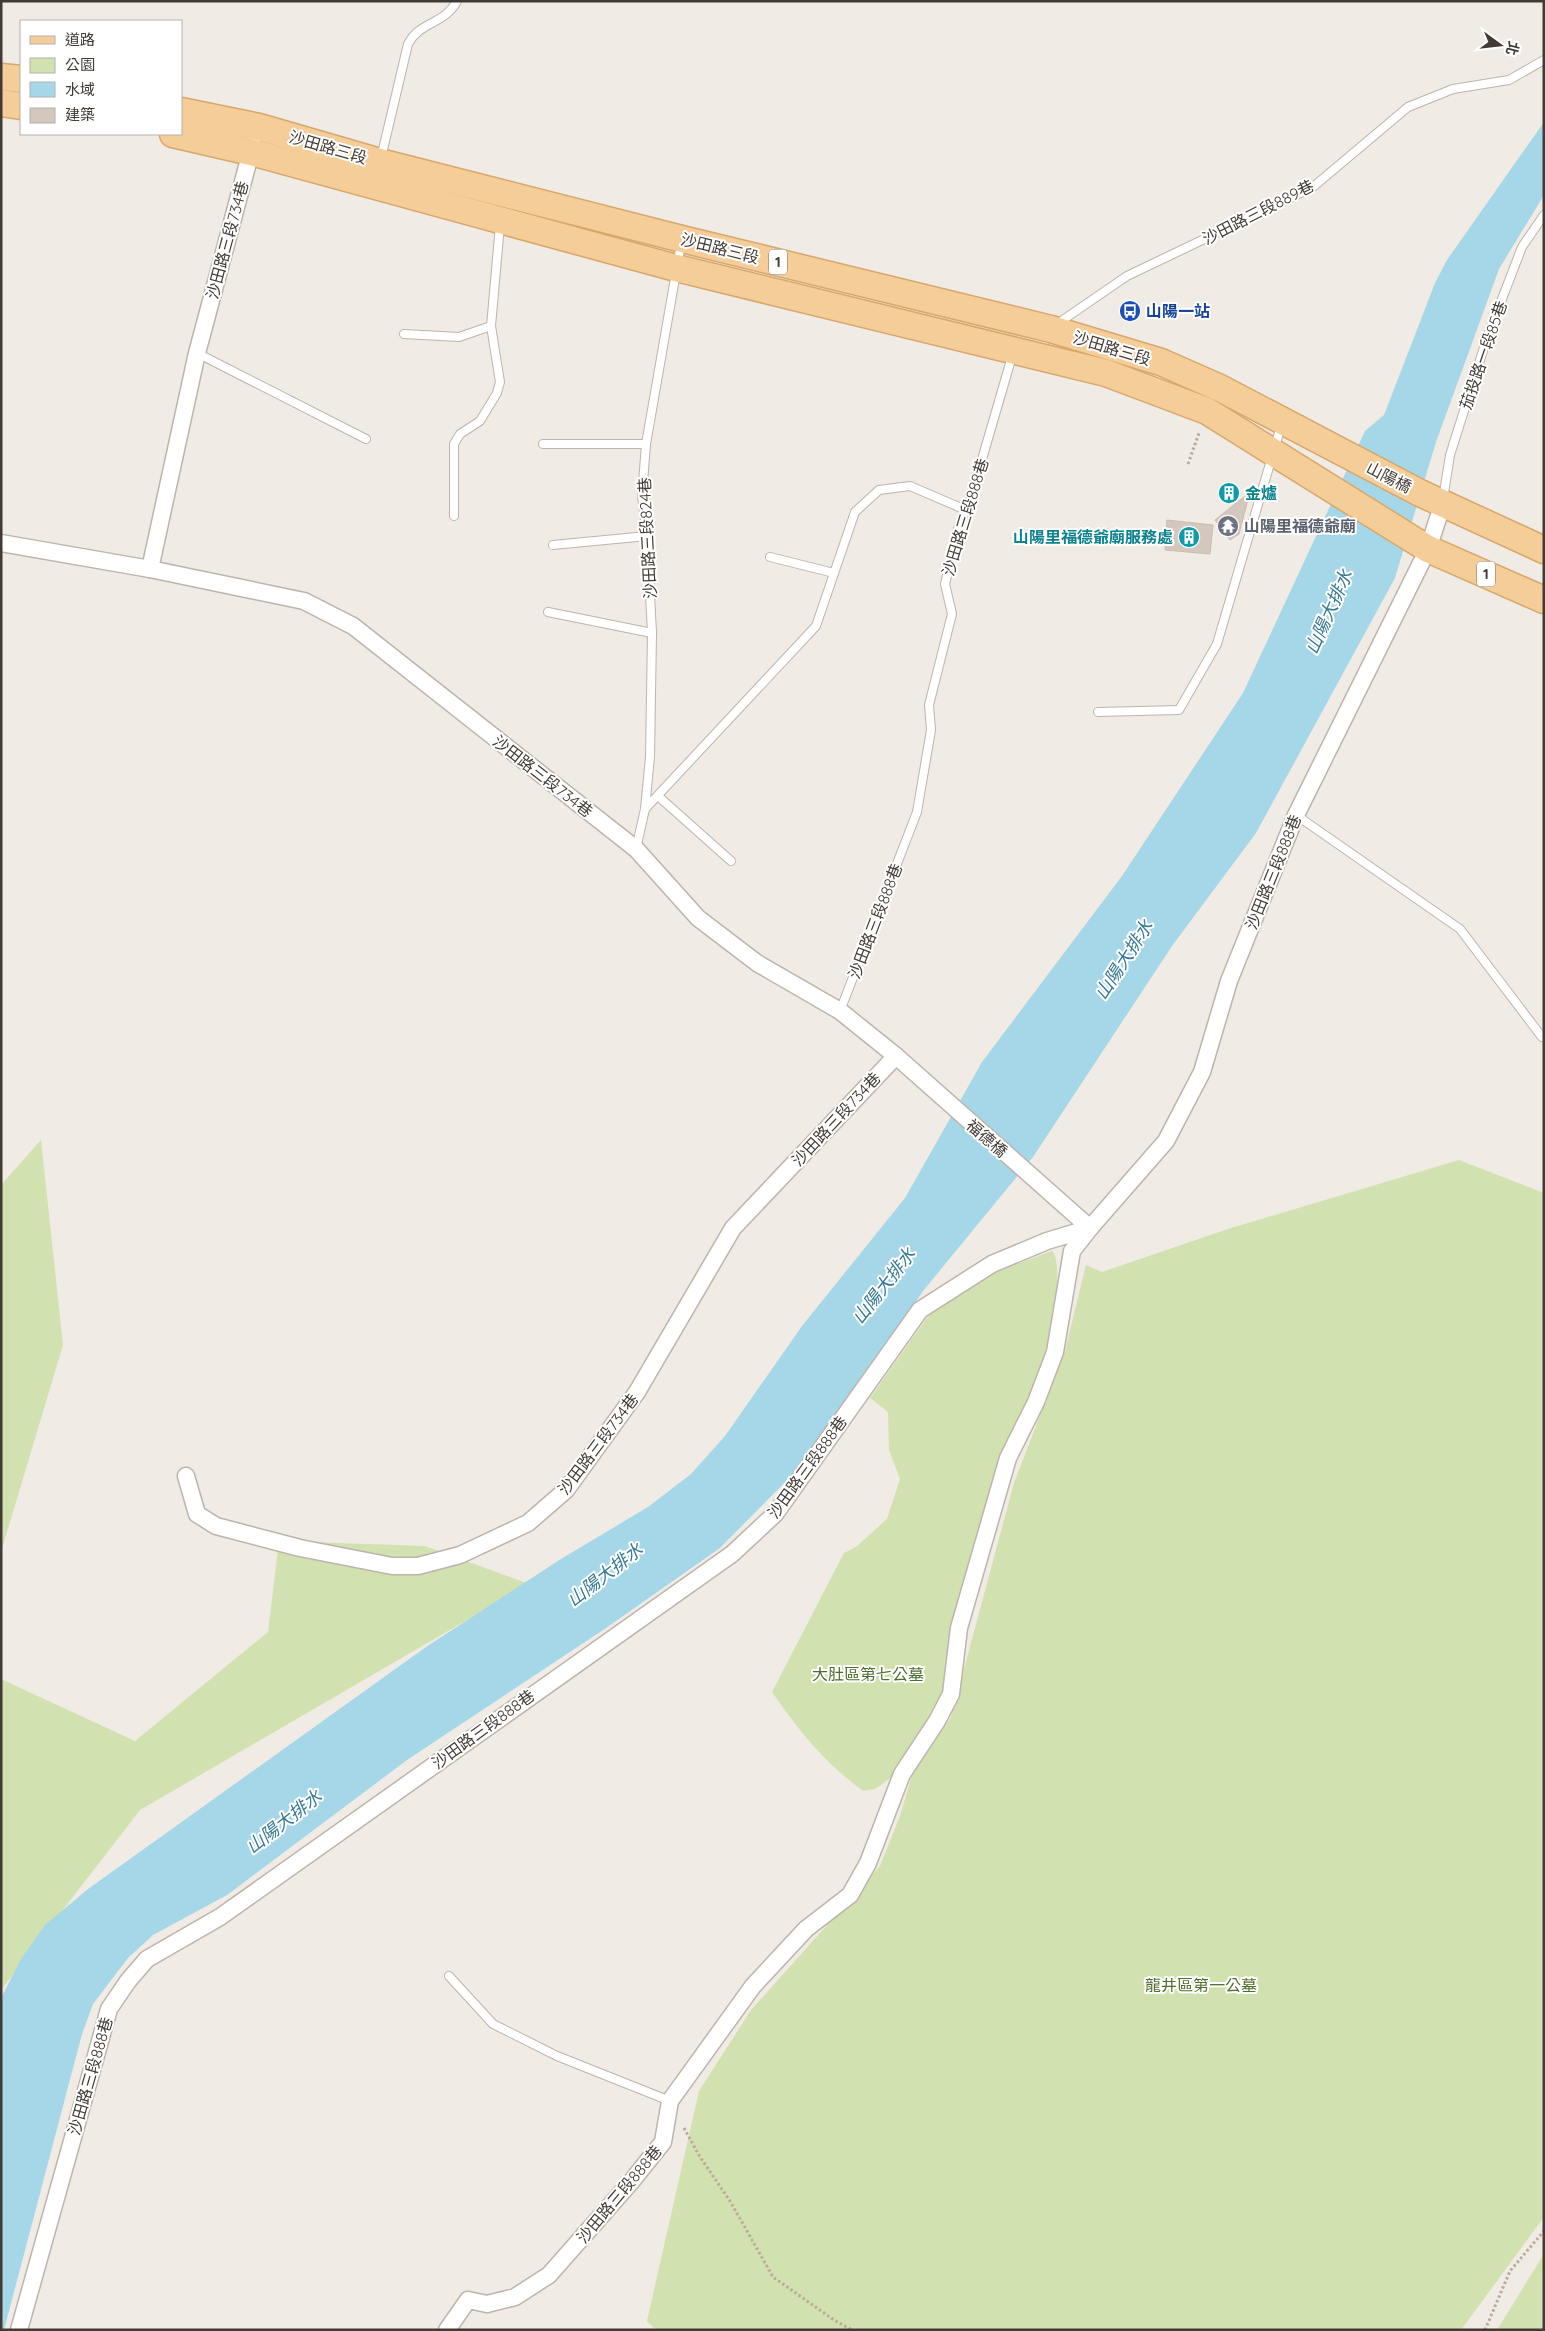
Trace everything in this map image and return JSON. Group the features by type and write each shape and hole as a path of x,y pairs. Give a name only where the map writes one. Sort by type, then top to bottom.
{"main road":[{"path":"1,77 20,79"},
{"path":"1,103 20,106"},
{"name":"沙田路三段","path":"182,111 259,127 380,162 682,239 1031,340 1106,373 1207,411 1428,549"},
{"name":"沙田路三段","path":"177,135 251,152 676,268 1031,340 1162,362 1220,388 1358,461"},
{"name":"山陽橋","path":"1358,461 1431,498"},
{"name":"1","path":"1431,498 1544,550"},
{"name":"1","path":"1428,549 1544,600"}],"street":[{"name":"沙田路三段734巷","path":"150,568 198,353 259,127"},
{"name":"沙田路三段888巷","path":"447,2330 468,2300 487,2304 515,2297 549,2275 632,2182 663,2142 670,2101 752,1986 806,1929 850,1895 868,1863 902,1774 937,1721 950,1694 959,1628 1008,1458 1036,1402 1055,1352 1072,1251 1166,1141 1202,1072 1229,981 1296,815 1428,549 1431,498"},
{"name":"沙田路三段734巷","path":"1,543 150,568 304,601 353,626 636,849 698,918 757,963 840,1011 896,1056 941,1098"},
{"name":"沙田路三段734巷","path":"186,1476 197,1514 216,1526 300,1548 392,1566 418,1566 460,1555 528,1523 566,1490 637,1392 733,1228 896,1056"},
{"name":"福德橋","path":"941,1098 1090,1228"},
{"name":"沙田路三段888巷","path":"19,2330 109,2009 128,1981 147,1959 220,1917 732,1554 775,1514 920,1310 992,1264 1046,1241 1090,1228"}],"lane":[{"path":"380,162 408,44 414,33 443,19 451,12 457,1"},
{"name":"沙田路三段889巷","path":"1031,340 1128,276 1313,187 1408,107 1453,89 1509,80 1544,60"},
{"name":"茄投路一段85巷","path":"1431,498 1450,455 1487,338 1522,247 1544,215"},
{"path":"454,516 454,444 460,434 480,421 497,393 500,382 491,326 500,220"},
{"name":"沙田路三段824巷","path":"636,849 645,810 650,757 652,633 647,536 642,496 646,444 682,239"},
{"path":"404,334 459,337 491,326"},
{"name":"沙田路三段888巷","path":"840,1011 917,812 931,730 929,705 952,614 945,584 958,529 1031,340"},
{"path":"198,353 366,439"},
{"path":"1098,712 1179,710 1217,644 1283,422"},
{"path":"542,444 646,444"},
{"name":"沙田路三段824巷","path":"645,810 816,626 855,512 879,490 910,486 966,510"},
{"path":"553,545 647,536"},
{"path":"770,557 834,573"},
{"path":"548,612 652,633"},
{"path":"658,796 732,861"},
{"path":"1296,815 1460,929 1542,1037"},
{"path":"449,1976 493,2024 557,2056 670,2101"}],"path":[{"path":"1188,464 1207,411"},
{"path":"670,2101 700,2157 730,2201 773,2277 834,2320 852,2330"},
{"path":"1485,2330 1510,2271 1544,2231"}],"green space":[{"path":"41,1140 63,1345 1,1552 1,1185"},
{"name":"龍井區第一公墓","path":"1459,1160 1544,1193 1544,2217 1461,2330 656,2330 647,2321 699,2091 751,2010 880,1866 900,1816 913,1772 951,1717 1014,1483 1065,1351 1086,1265 1102,1272 1228,1229"},
{"name":"大肚區第七公墓","path":"1052,1251 1056,1259 1057,1287 1052,1322 1043,1362 950,1656 938,1711 915,1737 892,1777 875,1789 863,1791 824,1757 792,1720 772,1692 844,1553 856,1547 887,1519 900,1479 889,1450 888,1412 870,1398 929,1315 977,1279"},
{"path":"279,1541 425,1546 529,1584 140,1810 1,1990 1,1679 135,1741 268,1632"},
{"path":"1544,2254 1544,2330 1497,2330"}],"water":[{"name":"山陽大排水","path":"1544,122 1544,195 1499,269 1436,442 1395,578 1256,833 1172,946 1033,1157 923,1291 804,1463 720,1548 606,1628 407,1760 227,1895 153,1935 128,1958 93,2004 82,2034 4,2330 1,2330 1,1998 21,1959 45,1925 88,1889 426,1647 561,1559 648,1507 691,1474 725,1436 802,1326 905,1198 982,1062 1122,876 1243,693 1365,431 1384,415 1435,283 1447,260"}],"building":[{"path":"1250,492 1239,534 1230,540 1215,520"},
{"name":"山陽里福德爺廟服務處","path":"1167,520 1213,525 1210,554 1165,550"}],"place":[{"name":"山陽一站","path":"1130,311"},
{"name":"金爐","path":"1229,493"},
{"name":"山陽里福德爺廟","path":"1228,526"},
{"name":"山陽里福德爺廟服務處","path":"1189,537"}]}
